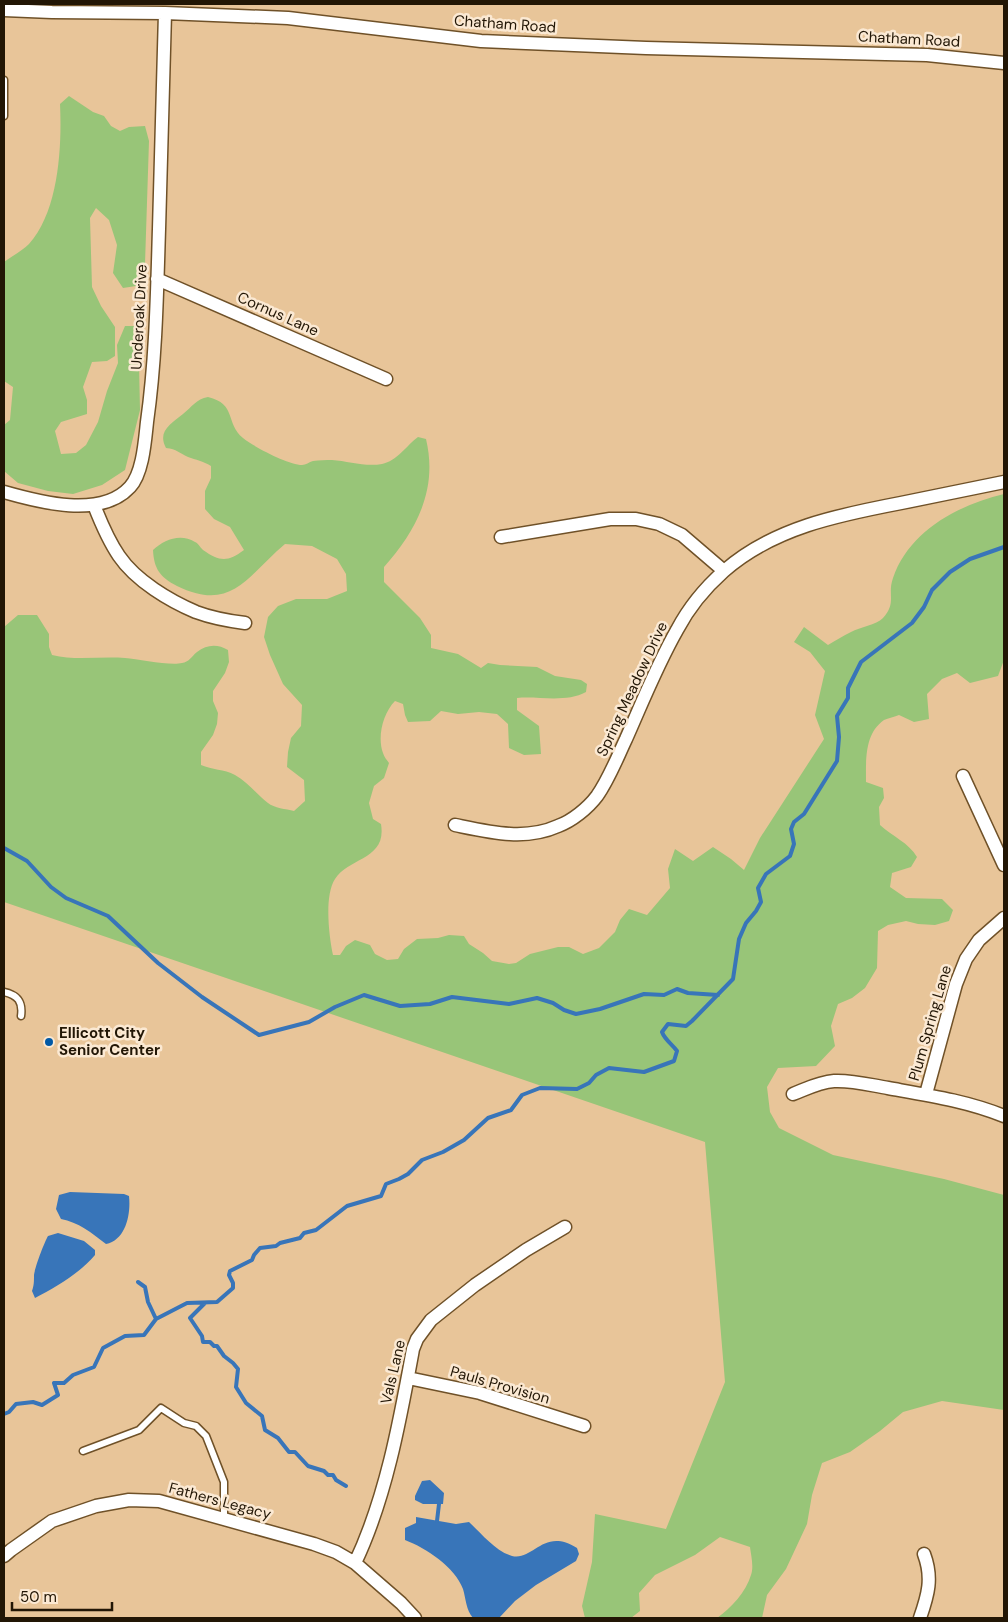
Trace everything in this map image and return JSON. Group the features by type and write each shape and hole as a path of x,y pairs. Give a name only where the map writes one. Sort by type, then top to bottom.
{"street":[{"name":"Chatham Road","path":"4,10 165,13 288,18 481,41 646,48 927,55 1004,63"},
{"name":"Underoak Drive","path":"4,492 58,504 94,505 110,500 131,487 142,461 151,389 158,279 165,13"},
{"name":"Cornus Lane","path":"158,279 386,379"},
{"name":"Spring Meadow Drive","path":"455,825 515,835 558,826 596,797 609,776 677,628 697,599 724,571 758,546 786,532 862,510 1004,482"},
{"path":"94,505 105,534 120,558 141,579 159,593 196,612 218,619 245,624"},
{"path":"502,537 610,519 636,519 659,524 682,535 724,571"},
{"path":"963,776 1004,865"},
{"name":"Plum Spring Lane","path":"926,1094 956,984 966,959 978,940 1004,918"},
{"path":"793,1094 814,1085 833,1081 856,1082 958,1101 1004,1116"},
{"name":"Vals Lane","path":"355,1563 372,1523 386,1478 413,1349 417,1339 431,1320 475,1285 526,1250 565,1227"},
{"name":"Pauls Provision","path":"408,1378 480,1393 584,1426"},
{"name":"Fathers Legacy","path":"4,1556 52,1521 96,1506 129,1500 159,1501 224,1518 336,1552 355,1563 401,1603 415,1618"},
{"path":"920,1618 927,1597 929,1583 929,1566 924,1554"}],"lane":[{"path":"4,80 4,116"},
{"path":"4,992 17,996 21,1001 21,1016"},
{"path":"83,1451 139,1430 161,1408 184,1423 196,1426 206,1436 224,1482 224,1518"}],"green space":[{"path":"69,96 93,112 104,116 111,126 120,131 129,127 145,126 149,141 145,264 136,286 123,288 113,273 117,245 109,220 96,208 90,218 92,287 101,306 115,327 115,356 107,361 92,362 83,387 87,400 87,414 61,422 55,431 61,454 76,453 86,445 98,422 118,363 117,345 125,326 136,326 143,334 139,364 140,410 125,470 102,485 73,494 48,491 18,483 4,471 4,425 10,420 13,387 4,381 4,262 29,244 47,214 53,196 59,158 60,104"},
{"path":"208,397 223,404 234,426 243,438 272,455 296,464 303,465 313,461 330,460 382,464 397,457 418,437 426,439 429,457 427,492 415,523 396,553 384,567 384,582 420,618 431,635 431,648 458,654 481,668 488,663 537,667 555,676 581,680 587,684 586,692 570,697 517,698 517,710 539,726 541,754 524,755 509,748 508,724 497,714 479,712 458,714 441,711 430,721 408,722 403,704 395,701 387,712 381,733 381,747 389,763 384,778 374,786 369,803 373,819 381,824 381,836 378,845 373,851 341,872 332,886 329,895 328,916 333,955 340,955 346,946 355,940 370,945 375,954 387,960 398,959 404,949 417,939 438,938 449,935 464,936 469,944 492,961 509,964 516,963 530,954 558,947 569,947 583,954 599,948 615,932 620,920 629,909 647,915 670,888 668,869 675,849 693,861 713,847 744,870 760,838 824,739 815,715 825,671 810,652 794,642 804,627 828,645 855,630 880,620 890,607 891,584 900,561 923,534 937,522 953,513 970,505 1004,494 1004,660 998,676 970,683 957,673 942,679 927,694 929,719 914,722 899,715 884,720 873,733 868,748 866,782 883,788 884,798 879,807 880,825 905,844 917,857 911,867 892,873 890,887 906,898 942,899 953,910 949,921 935,925 906,921 888,925 878,931 877,968 865,988 852,998 838,1004 831,1026 835,1046 816,1066 778,1068 767,1087 770,1112 779,1128 833,1155 944,1179 1004,1195 1004,1410 942,1401 903,1412 850,1452 822,1463 812,1495 807,1524 786,1569 767,1595 762,1618 717,1618 742,1593 749,1581 752,1568 750,1547 720,1537 695,1555 655,1575 639,1593 640,1611 631,1618 585,1618 582,1606 592,1562 595,1514 666,1529 725,1382 705,1142 4,902 4,627 18,615 37,615 49,634 49,647 52,655 61,657 125,658 177,664 186,662 201,649 209,646 228,650 229,662 225,673 213,691 213,701 218,713 217,724 213,735 201,752 201,765 235,775 273,806 294,811 305,801 304,780 287,767 291,738 301,726 302,705 283,684 264,637 268,617 278,606 296,599 327,599 347,591 346,574 337,559 312,546 285,544 249,578 225,593 212,595 196,593 171,583 162,576 155,562 153,550 162,543 172,539 189,539 214,557 224,559 233,557 244,550 230,527 214,519 205,509 205,491 211,478 211,466 166,448 164,442 164,432 167,428 197,401"}],"water":[{"path":"70,1192 124,1194 129,1196 128,1218 123,1232 113,1242 106,1244 79,1225 61,1219 56,1209 59,1195"},
{"path":"58,1233 84,1241 95,1250 95,1255 75,1274 35,1298 32,1291 34,1275 40,1255 48,1236"},
{"path":"430,1480 444,1493 443,1504 423,1504 415,1500 422,1481"},
{"path":"416,1517 456,1524 469,1522 494,1546 512,1556 527,1554 540,1546 556,1541 577,1548 579,1554 576,1561 536,1585 515,1601 499,1618 473,1618 463,1589 454,1573 439,1559 405,1540 405,1528 416,1523"}],"waterway":[{"path":"4,1414 9,1412 16,1404 33,1402 42,1405 58,1395 54,1383 64,1383 73,1375 94,1367 103,1348 125,1336 144,1335 156,1319 187,1303 217,1302 233,1288 229,1275 230,1271 252,1260 260,1248 276,1246 280,1243 300,1238 304,1233 316,1230 347,1206 381,1196 386,1184 408,1174 422,1160 443,1152 464,1140 488,1118 511,1110 522,1095 540,1088 577,1089 589,1083 596,1075 609,1068 644,1072 674,1061 677,1051 662,1032 668,1024 686,1026 733,979 739,939 746,923 761,902 758,888 766,874 790,856 794,844 791,829 794,822 804,814 837,761 839,737 837,716 848,698 848,688 861,662 912,623 924,607 932,590 950,572 970,559 1004,547"},
{"path":"4,848 27,861 51,887 66,898 108,916 158,963 202,997 259,1035 309,1022 335,1007 364,995 400,1006 430,1004 452,997 509,1004 537,998 576,1014 600,1009 644,994 664,995 677,989 688,993 718,995"},
{"path":"138,1282 145,1287 148,1302 156,1319"},
{"path":"205,1303 190,1318 202,1336 203,1342 210,1342 217,1346 224,1356 238,1369 236,1387 246,1403 262,1416 265,1430 278,1438 289,1452 295,1452 308,1466 324,1471 328,1475 333,1475 336,1480 346,1486"},
{"path":"437,1521 439,1504"}],"place":[{"name":"Ellicott City Senior Center","path":"49,1042"}]}
